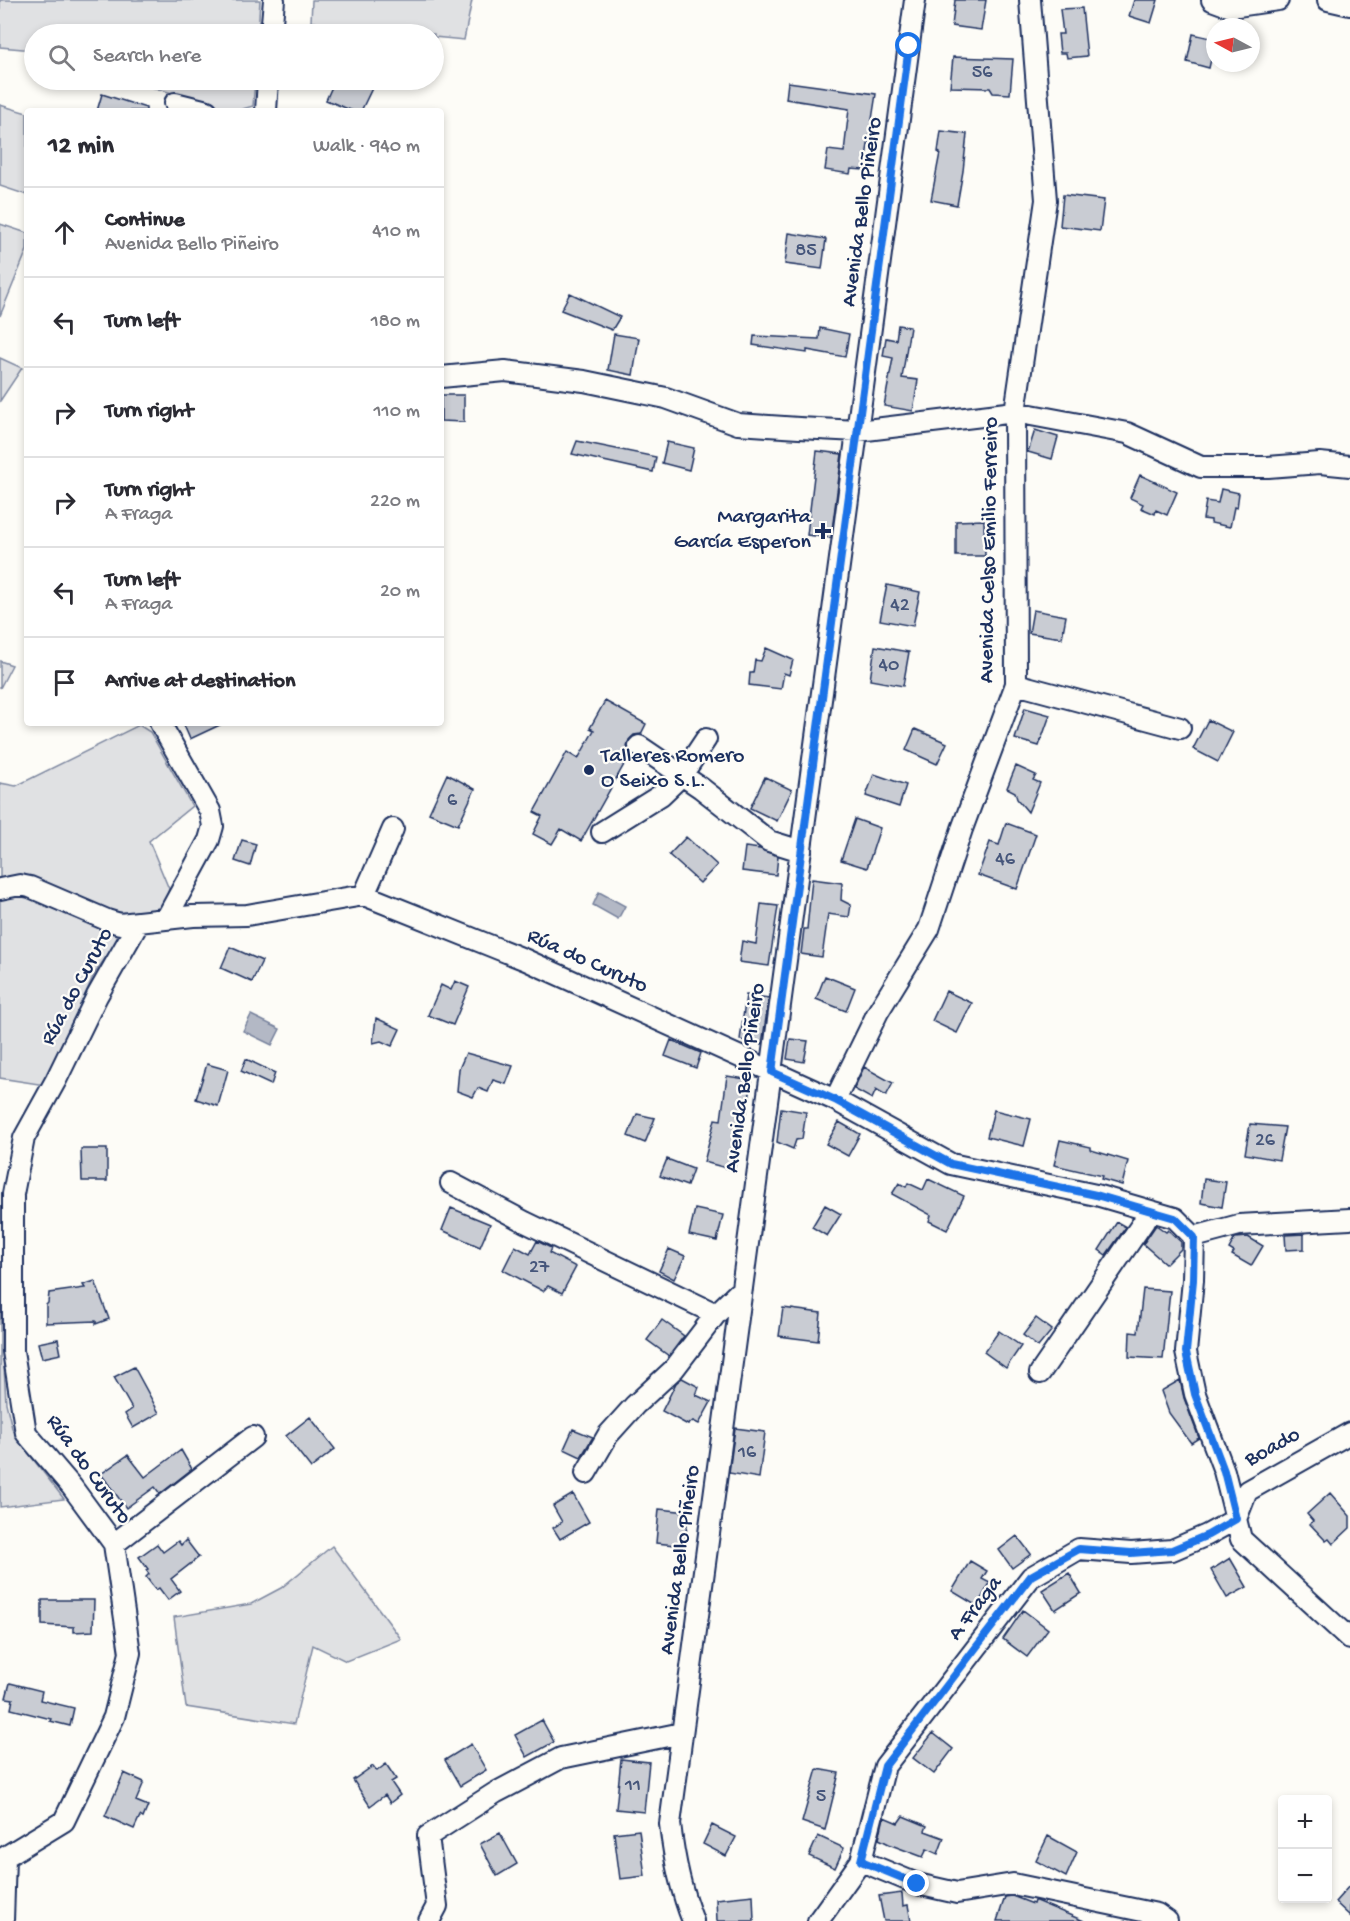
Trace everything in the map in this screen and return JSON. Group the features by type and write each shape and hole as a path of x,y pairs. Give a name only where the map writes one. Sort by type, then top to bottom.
{"street":[{"path":"273,24 274,0"},
{"name":"Avenida Bello Piñeiro","path":"693,1921 682,1894 674,1863 670,1824 915,0"},
{"name":"Avenida Celso Emilio Ferreiro","path":"835,1100 878,1012 929,929 962,829 1016,684 1015,412 1046,200 1030,0"},
{"path":"1212,0 1231,7 1278,0"},
{"path":"1328,0 1350,4"},
{"path":"266,108 267,90"},
{"path":"175,104 193,108"},
{"path":"444,377 505,371 584,381 666,398 738,424 858,431 1015,412 1127,433 1201,467 1268,467 1320,463 1350,466"},
{"path":"1016,684 1180,728"},
{"path":"162,726 210,811 213,826 209,840 166,919"},
{"path":"602,832 661,795 682,775 706,739"},
{"path":"639,746 682,775 769,841 801,851"},
{"path":"0,889 20,885 30,887 120,924 193,916 247,915 364,895 393,829"},
{"name":"Rúa do Curuto","path":"364,895 526,960 772,1072"},
{"name":"Rúa do Curuto","path":"3,1921 6,1857 64,1821 114,1717 130,1653 114,1544 72,1487 26,1433 13,1351 13,1194 24,1138 57,1080 96,996 139,922"},
{"path":"772,1072 835,1100 951,1164 1096,1195 1175,1218 1194,1237 1193,1280 1186,1352 1195,1394 1224,1471 1241,1539 1350,1639"},
{"path":"450,1183 525,1222 716,1314"},
{"path":"1040,1373 1151,1211"},
{"path":"1194,1237 1239,1225 1350,1219"},
{"path":"586,1473 608,1436 635,1405 674,1369 716,1314 742,1288"},
{"name":"Boado","path":"1236,1519 1247,1491 1350,1433"},
{"path":"114,1544 253,1437"},
{"name":"A Fraga","path":"819,1921 861,1861 885,1766 1031,1576 1079,1549 1131,1553 1172,1550 1208,1535 1236,1519"},
{"path":"429,1921 437,1906 428,1836 495,1793 561,1758 682,1733"},
{"path":"861,1861 917,1884 957,1893 1013,1884 1157,1914 1167,1921"}],"shaded area":[{"path":"0,0 260,0 259,24 24,24 24,49 0,47"},
{"path":"312,0 472,0 464,40 444,38 444,24 311,22"},
{"path":"162,90 254,90 253,106 222,108"},
{"path":"0,105 24,112 24,194 0,186"},
{"path":"0,224 24,232 24,257 0,316"},
{"path":"0,358 22,368 0,401"},
{"path":"0,661 12,665 0,688"},
{"path":"137,726 150,732 192,806 149,841 169,889 163,905 143,916 122,918 0,884 0,783 16,786"},
{"path":"23,890 125,931 93,977 45,1085 0,1078 0,894"},
{"path":"599,892 625,906 618,919 593,905"},
{"path":"251,1015 280,1029 272,1045 243,1031"},
{"path":"0,1294 6,1403 12,1428 64,1499 0,1507"},
{"path":"332,1546 401,1639 346,1661 313,1645 294,1724 186,1707 174,1617 251,1604 281,1588"}],"building":[{"path":"955,0 986,0 981,30 952,26"},
{"path":"1134,0 1158,0 1151,23 1129,16"},
{"path":"1082,8 1087,56 1067,58 1066,53 1060,53 1058,34 1063,34 1060,9"},
{"path":"1193,34 1206,37 1206,67 1187,62"},
{"path":"953,57 1013,59 1010,94 993,93 990,88 950,87"},
{"path":"788,82 876,94 864,170 851,169 850,174 825,170 828,150 844,152 849,109 786,99"},
{"path":"330,90 371,90 362,108 346,108 326,100"},
{"path":"102,94 146,108 98,108"},
{"path":"941,131 967,134 957,205 931,200 940,153 938,152"},
{"path":"1063,195 1104,200 1100,231 1060,226"},
{"path":"789,233 826,239 822,269 785,264"},
{"path":"570,293 620,317 612,330 561,310"},
{"path":"898,325 910,327 902,378 918,380 913,411 884,406 893,358 883,356 886,338 896,340"},
{"path":"820,328 849,334 845,357 807,350 807,353 753,345 754,336 819,339"},
{"path":"614,334 639,338 633,375 608,370"},
{"path":"444,395 464,395 464,422 444,421"},
{"path":"1035,430 1058,437 1052,459 1028,452"},
{"path":"577,441 656,457 653,472 572,454"},
{"path":"667,442 694,448 689,470 662,463"},
{"path":"817,451 842,454 831,538 807,535"},
{"path":"1140,475 1177,492 1167,515 1156,510 1155,514 1141,508 1143,504 1130,498"},
{"path":"1221,489 1239,493 1237,508 1234,507 1230,527 1203,519 1206,501 1218,503"},
{"path":"984,520 985,556 956,556 956,521"},
{"path":"887,585 920,592 913,626 880,620"},
{"path":"1033,610 1066,616 1062,638 1029,633"},
{"path":"875,646 909,652 903,686 870,680"},
{"path":"766,648 793,660 789,675 784,673 781,689 749,685 750,673 753,673 755,660 761,661"},
{"name":"Talleres Romero O Seixo S.L.","path":"605,701 646,724 641,734 634,735 629,740 627,746 630,754 581,841 561,829 552,844 533,834 542,816 534,812 567,752 578,759 594,730 590,728"},
{"path":"1025,708 1050,715 1039,746 1015,739"},
{"path":"1208,720 1233,732 1218,762 1193,749"},
{"path":"184,726 218,726 190,739"},
{"path":"915,729 947,743 937,764 906,750"},
{"path":"1016,766 1036,775 1033,780 1040,783 1028,812 1017,799 1015,792 1007,788"},
{"path":"447,774 475,789 458,825 429,813"},
{"path":"874,774 906,785 899,807 866,796"},
{"path":"765,777 792,790 777,821 750,808"},
{"path":"855,819 880,828 867,868 841,860"},
{"path":"1006,823 1036,834 1017,889 978,875 990,842 999,845"},
{"path":"686,837 717,865 700,883 669,855"},
{"path":"242,840 256,844 250,866 235,861"},
{"path":"745,847 760,849 778,856 776,875 742,871"},
{"path":"812,879 842,883 841,900 851,905 849,917 828,914 822,957 801,954 804,929 807,929"},
{"path":"761,904 778,906 769,966 739,962 742,941 756,944"},
{"path":"230,947 262,961 252,982 221,968"},
{"path":"825,976 855,988 846,1011 816,999"},
{"path":"455,981 469,987 453,1025 428,1015 441,985 451,990"},
{"path":"946,991 972,1003 957,1033 932,1021"},
{"path":"746,995 769,998 762,1044 740,1040"},
{"path":"376,1018 400,1029 392,1046 381,1041 373,1043"},
{"path":"790,1039 808,1041 804,1062 787,1059"},
{"path":"671,1040 701,1053 696,1068 665,1056"},
{"path":"466,1053 513,1066 506,1084 493,1080 488,1092 478,1088 473,1097 457,1091 459,1069"},
{"path":"246,1059 275,1073 271,1085 241,1071"},
{"path":"207,1064 228,1070 218,1106 196,1099"},
{"path":"864,1067 893,1083 886,1096 876,1090 872,1099 854,1089"},
{"path":"727,1076 752,1080 747,1112 741,1111 733,1147 739,1148 734,1170 704,1162 715,1119 721,1120"},
{"path":"781,1108 806,1112 802,1139 796,1140 793,1149 777,1142"},
{"path":"994,1110 1031,1119 1024,1146 987,1137"},
{"path":"637,1114 655,1118 645,1143 628,1136"},
{"path":"839,1122 860,1134 848,1156 826,1144"},
{"path":"1250,1124 1285,1127 1279,1160 1245,1154"},
{"path":"1060,1140 1091,1147 1091,1150 1128,1161 1122,1185 1101,1179 1102,1176 1054,1165"},
{"path":"81,1149 107,1149 107,1181 82,1181"},
{"path":"667,1159 693,1169 687,1186 660,1176"},
{"path":"928,1179 964,1196 947,1230 929,1221 931,1215 892,1194 899,1183 906,1187 908,1183 923,1190"},
{"path":"1204,1179 1226,1182 1222,1207 1201,1203"},
{"path":"825,1205 841,1214 827,1236 812,1227"},
{"path":"451,1208 490,1224 480,1247 442,1230"},
{"path":"695,1209 723,1215 717,1241 689,1235"},
{"path":"1117,1222 1126,1227 1106,1255 1099,1250"},
{"path":"1156,1225 1166,1232 1168,1230 1181,1242 1181,1249 1166,1264 1143,1244"},
{"path":"1304,1234 1304,1249 1286,1250 1285,1235"},
{"path":"1248,1237 1263,1246 1251,1266 1232,1255 1234,1252 1229,1249 1235,1238"},
{"path":"537,1241 551,1248 549,1253 576,1267 562,1293 548,1286 543,1291 503,1270 515,1246 530,1254"},
{"path":"669,1249 685,1256 674,1279 659,1271"},
{"path":"95,1281 109,1319 96,1324 96,1321 46,1323 49,1293 85,1288 83,1285"},
{"path":"1143,1289 1170,1291 1163,1359 1129,1357 1130,1332 1138,1333"},
{"path":"783,1308 821,1313 818,1341 779,1336"},
{"path":"1036,1318 1052,1330 1038,1347 1023,1335"},
{"path":"662,1320 684,1336 669,1356 647,1340"},
{"path":"999,1331 1021,1346 1006,1368 984,1352"},
{"path":"58,1339 61,1354 42,1358 38,1343"},
{"path":"134,1367 159,1413 133,1428 125,1414 132,1409 114,1377"},
{"path":"682,1378 699,1387 696,1395 711,1402 699,1424 693,1421 688,1425 662,1411 676,1383"},
{"path":"1180,1380 1184,1398 1199,1438 1191,1443 1169,1413 1161,1391"},
{"path":"310,1417 335,1449 311,1468 286,1436"},
{"path":"735,1428 765,1432 759,1478 729,1473"},
{"path":"573,1429 593,1437 581,1457 564,1449"},
{"path":"181,1450 192,1469 160,1494 155,1487 126,1508 101,1474 128,1455 145,1477"},
{"path":"1330,1493 1350,1516 1350,1528 1333,1544 1329,1539 1326,1541 1310,1524 1313,1521 1307,1514"},
{"path":"573,1494 589,1522 560,1539 553,1528 562,1522 553,1506"},
{"path":"659,1509 688,1512 685,1546 656,1543"},
{"path":"1017,1536 1031,1554 1012,1568 999,1550"},
{"path":"186,1540 199,1557 171,1579 180,1591 168,1600 146,1577 149,1574 146,1570 148,1569 139,1557 157,1544 163,1552 178,1541 181,1545"},
{"path":"1230,1558 1247,1587 1227,1598 1211,1570"},
{"path":"970,1561 987,1571 982,1579 990,1583 977,1606 952,1591"},
{"path":"1069,1573 1081,1593 1055,1610 1042,1590"},
{"path":"42,1600 94,1600 93,1631 74,1632 74,1627 42,1625"},
{"path":"1023,1610 1048,1629 1027,1657 1003,1639"},
{"path":"10,1683 42,1691 40,1700 74,1708 70,1726 11,1709 13,1699 6,1698"},
{"path":"542,1720 554,1742 527,1757 515,1735"},
{"path":"933,1733 953,1749 934,1774 913,1758"},
{"path":"471,1744 486,1770 460,1786 445,1760"},
{"path":"621,1759 649,1762 644,1812 616,1809"},
{"path":"386,1764 396,1779 391,1782 400,1795 390,1803 385,1795 370,1806 353,1780 373,1766 377,1771"},
{"path":"817,1769 839,1773 825,1830 802,1822"},
{"path":"124,1773 144,1782 136,1801 148,1806 143,1818 140,1816 134,1829 105,1816"},
{"path":"903,1816 927,1826 925,1831 944,1838 938,1854 927,1849 923,1857 879,1839 884,1817 898,1823"},
{"path":"712,1825 736,1837 726,1856 703,1844"},
{"path":"639,1830 645,1876 620,1879 614,1833"},
{"path":"500,1833 517,1864 497,1876 480,1844"},
{"path":"818,1836 844,1848 835,1868 809,1856"},
{"path":"1048,1836 1077,1852 1066,1877 1036,1861"},
{"path":"1350,1885 1350,1916 1335,1902"},
{"path":"902,1893 903,1906 908,1905 911,1921 884,1921 879,1896"},
{"path":"753,1895 754,1921 717,1921 716,1899"},
{"path":"1012,1896 1033,1904 1036,1901 1084,1921 997,1921 1005,1897"}],"place":[{"name":"Margarita García Esperon","path":"823,531"},
{"name":"Talleres Romero O Seixo S.L.","path":"589,770"}],"route":[{"path":"909,46 772,1072 835,1100 951,1164 1096,1195 1175,1218 1194,1237 1193,1280 1186,1352 1195,1394 1224,1471 1236,1519 1208,1535 1172,1550 1131,1553 1079,1549 1031,1576 885,1766 861,1861 917,1884"}]}
